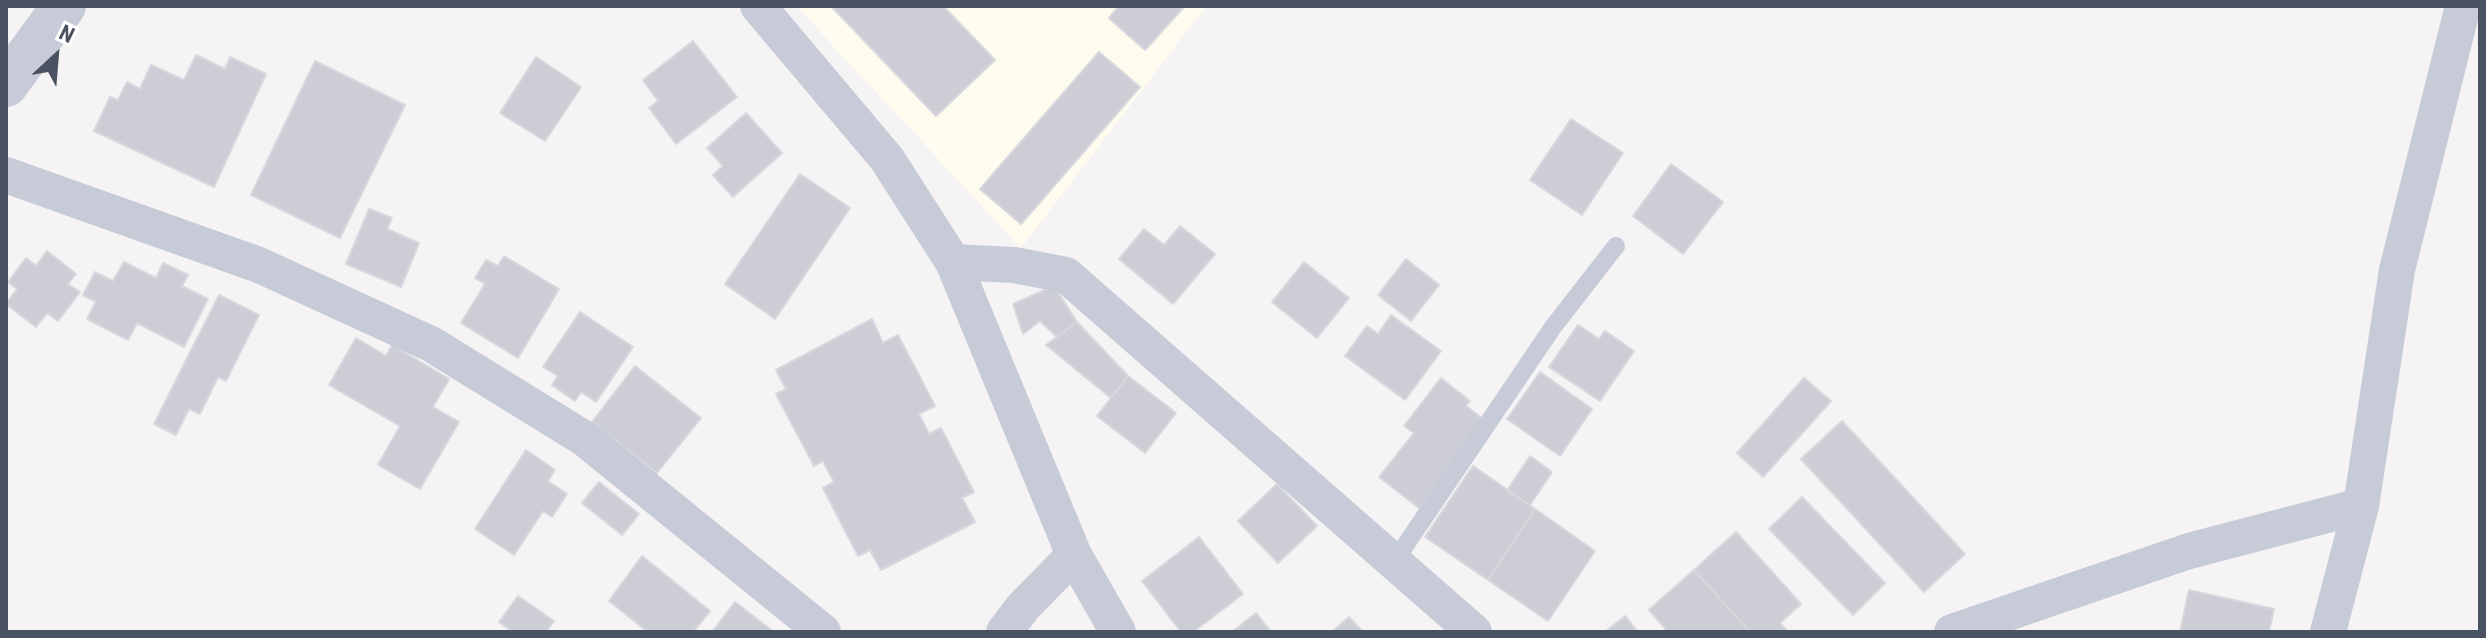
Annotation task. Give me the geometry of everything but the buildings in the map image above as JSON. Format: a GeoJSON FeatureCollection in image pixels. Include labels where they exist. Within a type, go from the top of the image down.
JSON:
{"type":"FeatureCollection","features":[{"type":"Feature","properties":{"kind":"street"},"geometry":{"type":"LineString","coordinates":[[6,85],[64,6]]}},
{"type":"Feature","properties":{"kind":"street"},"geometry":{"type":"LineString","coordinates":[[758,6],[887,159],[953,262],[1074,555],[1118,632]]}},
{"type":"Feature","properties":{"kind":"street"},"geometry":{"type":"LineString","coordinates":[[2328,632],[2361,506],[2397,270],[2463,6]]}},
{"type":"Feature","properties":{"kind":"street"},"geometry":{"type":"LineString","coordinates":[[6,175],[259,265],[431,344],[585,439],[823,632]]}},
{"type":"Feature","properties":{"kind":"street"},"geometry":{"type":"LineString","coordinates":[[953,262],[1014,265],[1066,275],[1474,632]]}},
{"type":"Feature","properties":{"kind":"street"},"geometry":{"type":"LineString","coordinates":[[1952,632],[2189,551],[2361,506]]}},
{"type":"Feature","properties":{"kind":"street"},"geometry":{"type":"LineString","coordinates":[[1004,632],[1023,607],[1074,555]]}},
{"type":"Feature","properties":{"kind":"lane"},"geometry":{"type":"LineString","coordinates":[[1394,562],[1553,327],[1616,246]]}},
{"type":"Feature","properties":{"kind":"shaded area"},"geometry":{"type":"Polygon","coordinates":[[[796,6],[1206,6],[1021,248],[796,6]]]}}]}
